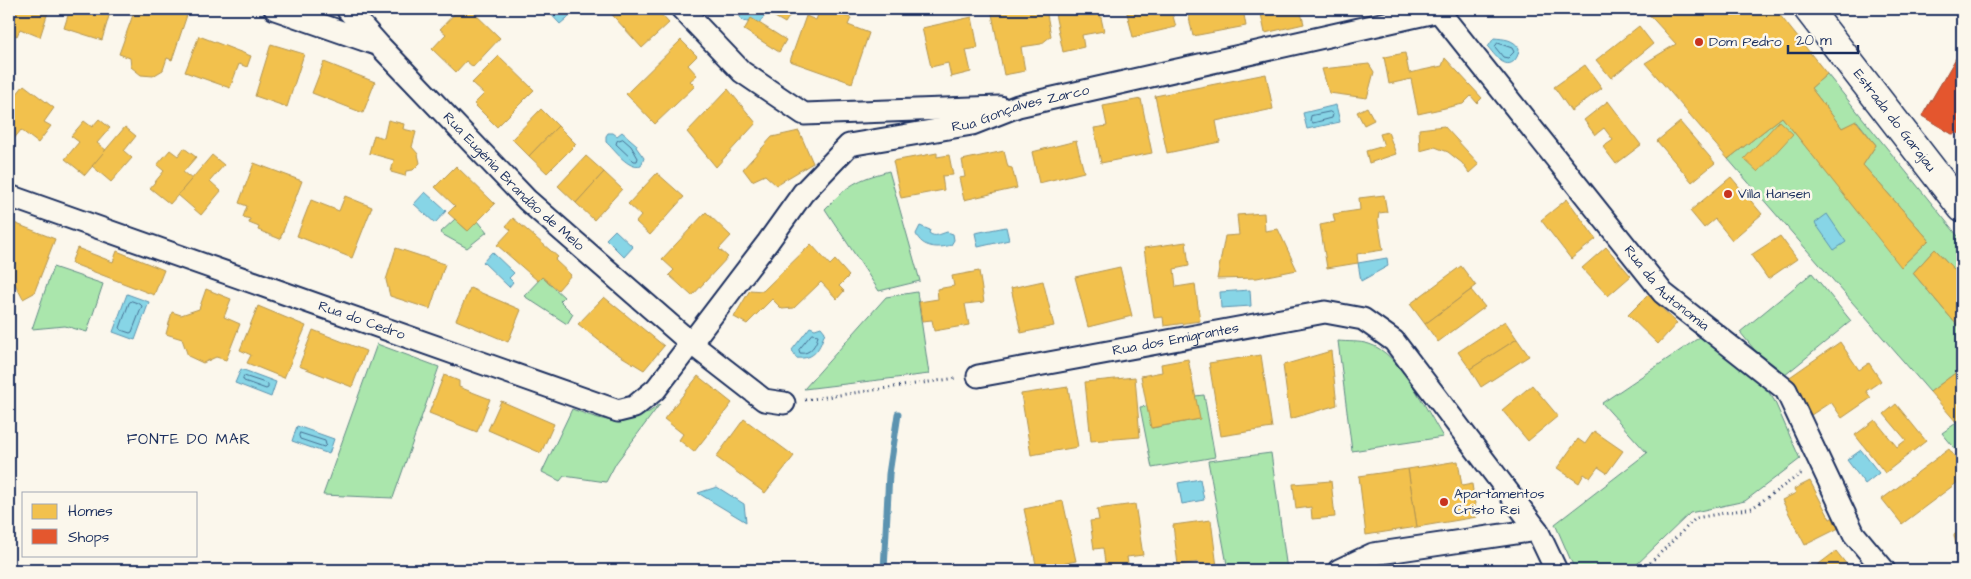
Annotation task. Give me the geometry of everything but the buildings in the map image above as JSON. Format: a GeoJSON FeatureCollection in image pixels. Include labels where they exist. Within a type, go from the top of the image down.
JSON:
{"type":"FeatureCollection","features":[{"type":"Feature","properties":{"kind":"street"},"geometry":{"type":"LineString","coordinates":[[275,9],[379,45]]}},
{"type":"Feature","properties":{"kind":"street","name":"Rua Eugénia Brandão de Melo"},"geometry":{"type":"LineString","coordinates":[[347,9],[527,200],[692,344]]}},
{"type":"Feature","properties":{"kind":"street"},"geometry":{"type":"LineString","coordinates":[[682,9],[742,72],[804,114],[1018,106]]}},
{"type":"Feature","properties":{"kind":"street","name":"Estrada do Garajau"},"geometry":{"type":"LineString","coordinates":[[1808,9],[1962,208]]}},
{"type":"Feature","properties":{"kind":"street","name":"Rua Gonçalves Zarco"},"geometry":{"type":"LineString","coordinates":[[692,344],[803,193],[849,145],[972,124],[1018,106],[1438,10]]}},
{"type":"Feature","properties":{"kind":"street","name":"Rua da Autonomia"},"geometry":{"type":"LineString","coordinates":[[1438,10],[1664,293],[1786,390],[1854,534],[1884,570]]}},
{"type":"Feature","properties":{"kind":"street","name":"Rua do Cedro"},"geometry":{"type":"LineString","coordinates":[[9,196],[618,411],[634,407],[656,389],[692,344]]}},
{"type":"Feature","properties":{"kind":"street","name":"Rua dos Emigrantes"},"geometry":{"type":"LineString","coordinates":[[978,376],[1325,312],[1363,319],[1394,341],[1537,530],[1556,570]]}},
{"type":"Feature","properties":{"kind":"street"},"geometry":{"type":"LineString","coordinates":[[692,344],[764,400],[784,403]]}},
{"type":"Feature","properties":{"kind":"street"},"geometry":{"type":"LineString","coordinates":[[1339,570],[1373,554],[1537,530]]}},
{"type":"Feature","properties":{"kind":"path"},"geometry":{"type":"LineString","coordinates":[[784,403],[978,376]]}},
{"type":"Feature","properties":{"kind":"path"},"geometry":{"type":"LineString","coordinates":[[1643,570],[1696,518],[1752,508],[1819,461]]}},
{"type":"Feature","properties":{"kind":"green space"},"geometry":{"type":"Polygon","coordinates":[[[1827,74],[1962,241],[1962,278],[1935,249],[1913,273],[1962,331],[1962,368],[1930,392],[1728,159],[1782,117],[1902,266],[1929,240],[1863,165],[1876,145],[1857,121],[1842,128],[1811,88],[1827,74]]]}},
{"type":"Feature","properties":{"kind":"green space"},"geometry":{"type":"Polygon","coordinates":[[[889,171],[920,281],[879,291],[825,209],[847,188],[868,177],[889,171]]]}},
{"type":"Feature","properties":{"kind":"green space"},"geometry":{"type":"Polygon","coordinates":[[[455,219],[468,231],[478,221],[487,232],[467,248],[440,233],[455,219]]]}},
{"type":"Feature","properties":{"kind":"green space"},"geometry":{"type":"Polygon","coordinates":[[[53,267],[103,284],[87,332],[65,326],[32,329],[53,267]]]}},
{"type":"Feature","properties":{"kind":"green space"},"geometry":{"type":"Polygon","coordinates":[[[1812,273],[1851,321],[1779,380],[1740,332],[1812,273]]]}},
{"type":"Feature","properties":{"kind":"green space"},"geometry":{"type":"Polygon","coordinates":[[[542,277],[564,297],[560,301],[573,314],[567,324],[524,296],[542,277]]]}},
{"type":"Feature","properties":{"kind":"green space"},"geometry":{"type":"Polygon","coordinates":[[[917,292],[929,374],[804,389],[886,297],[917,292]]]}},
{"type":"Feature","properties":{"kind":"green space"},"geometry":{"type":"Polygon","coordinates":[[[1700,337],[1763,384],[1774,400],[1800,459],[1745,501],[1690,513],[1631,570],[1575,570],[1555,524],[1647,453],[1602,403],[1700,337]]]}},
{"type":"Feature","properties":{"kind":"green space"},"geometry":{"type":"Polygon","coordinates":[[[1338,341],[1369,344],[1391,359],[1412,384],[1443,437],[1352,451],[1338,341]]]}},
{"type":"Feature","properties":{"kind":"green space"},"geometry":{"type":"Polygon","coordinates":[[[377,344],[439,367],[393,498],[323,495],[377,344]]]}},
{"type":"Feature","properties":{"kind":"green space"},"geometry":{"type":"Polygon","coordinates":[[[1204,395],[1215,457],[1152,468],[1140,407],[1147,406],[1152,428],[1199,419],[1195,396],[1204,395]]]}},
{"type":"Feature","properties":{"kind":"green space"},"geometry":{"type":"Polygon","coordinates":[[[660,404],[616,463],[606,482],[564,476],[560,481],[542,472],[572,409],[607,420],[618,421],[638,418],[660,404]]]}},
{"type":"Feature","properties":{"kind":"green space"},"geometry":{"type":"Polygon","coordinates":[[[1962,419],[1962,457],[1942,433],[1962,419]]]}},
{"type":"Feature","properties":{"kind":"green space"},"geometry":{"type":"Polygon","coordinates":[[[1271,453],[1287,570],[1228,570],[1208,461],[1271,453]]]}},
{"type":"Feature","properties":{"kind":"water"},"geometry":{"type":"Polygon","coordinates":[[[546,9],[569,9],[573,13],[560,24],[546,9]]]}},
{"type":"Feature","properties":{"kind":"water"},"geometry":{"type":"Polygon","coordinates":[[[738,9],[771,9],[757,25],[741,20],[738,9]]]}},
{"type":"Feature","properties":{"kind":"water"},"geometry":{"type":"Polygon","coordinates":[[[1494,38],[1508,40],[1517,45],[1519,51],[1515,60],[1507,64],[1497,57],[1488,47],[1494,38]]]}},
{"type":"Feature","properties":{"kind":"water"},"geometry":{"type":"Polygon","coordinates":[[[1336,105],[1340,122],[1307,129],[1303,113],[1336,105]]]}},
{"type":"Feature","properties":{"kind":"water"},"geometry":{"type":"Polygon","coordinates":[[[622,132],[637,145],[636,147],[644,158],[641,166],[631,165],[606,142],[608,133],[613,133],[617,136],[622,132]]]}},
{"type":"Feature","properties":{"kind":"water"},"geometry":{"type":"Polygon","coordinates":[[[425,192],[446,211],[435,223],[414,204],[425,192]]]}},
{"type":"Feature","properties":{"kind":"water"},"geometry":{"type":"Polygon","coordinates":[[[1827,214],[1846,242],[1834,250],[1815,223],[1827,214]]]}},
{"type":"Feature","properties":{"kind":"water"},"geometry":{"type":"Polygon","coordinates":[[[920,226],[930,230],[929,233],[933,235],[947,232],[953,234],[954,240],[951,245],[946,246],[926,245],[916,234],[920,226]]]}},
{"type":"Feature","properties":{"kind":"water"},"geometry":{"type":"Polygon","coordinates":[[[1006,227],[1009,240],[978,247],[975,233],[1006,227]]]}},
{"type":"Feature","properties":{"kind":"water"},"geometry":{"type":"Polygon","coordinates":[[[615,230],[633,247],[624,257],[606,239],[615,230]]]}},
{"type":"Feature","properties":{"kind":"water"},"geometry":{"type":"Polygon","coordinates":[[[492,252],[514,273],[509,278],[513,282],[509,287],[483,262],[492,252]]]}},
{"type":"Feature","properties":{"kind":"water"},"geometry":{"type":"Polygon","coordinates":[[[1387,258],[1388,266],[1361,281],[1358,263],[1387,258]]]}},
{"type":"Feature","properties":{"kind":"water"},"geometry":{"type":"Polygon","coordinates":[[[1250,290],[1251,306],[1221,308],[1220,292],[1250,290]]]}},
{"type":"Feature","properties":{"kind":"water"},"geometry":{"type":"Polygon","coordinates":[[[127,294],[149,302],[135,340],[113,332],[127,294]]]}},
{"type":"Feature","properties":{"kind":"water"},"geometry":{"type":"Polygon","coordinates":[[[810,327],[815,329],[821,327],[825,332],[819,348],[808,357],[796,358],[792,350],[810,327]]]}},
{"type":"Feature","properties":{"kind":"water"},"geometry":{"type":"Polygon","coordinates":[[[241,369],[276,382],[271,397],[235,383],[241,369]]]}},
{"type":"Feature","properties":{"kind":"water"},"geometry":{"type":"Polygon","coordinates":[[[297,426],[334,439],[329,454],[292,441],[297,426]]]}},
{"type":"Feature","properties":{"kind":"water"},"geometry":{"type":"Polygon","coordinates":[[[1861,450],[1879,473],[1865,484],[1847,460],[1861,450]]]}},
{"type":"Feature","properties":{"kind":"water"},"geometry":{"type":"Polygon","coordinates":[[[1200,479],[1204,500],[1182,504],[1178,483],[1200,479]]]}},
{"type":"Feature","properties":{"kind":"water"},"geometry":{"type":"Polygon","coordinates":[[[717,487],[744,504],[746,522],[698,493],[717,487]]]}},
{"type":"Feature","properties":{"kind":"waterway"},"geometry":{"type":"LineString","coordinates":[[884,570],[889,474],[898,414]]}},
{"type":"Feature","properties":{"kind":"place","name":"Dom Pedro"},"geometry":{"type":"Point","coordinates":[1699,42]}},
{"type":"Feature","properties":{"kind":"place","name":"Villa Hansen"},"geometry":{"type":"Point","coordinates":[1728,194]}},
{"type":"Feature","properties":{"kind":"place","name":"Apartamentos Cristo Rei"},"geometry":{"type":"Point","coordinates":[1444,502]}},
{"type":"Feature","properties":{"kind":"district","name":"FONTE DO MAR"},"geometry":{"type":"Point","coordinates":[189,439]}}]}
